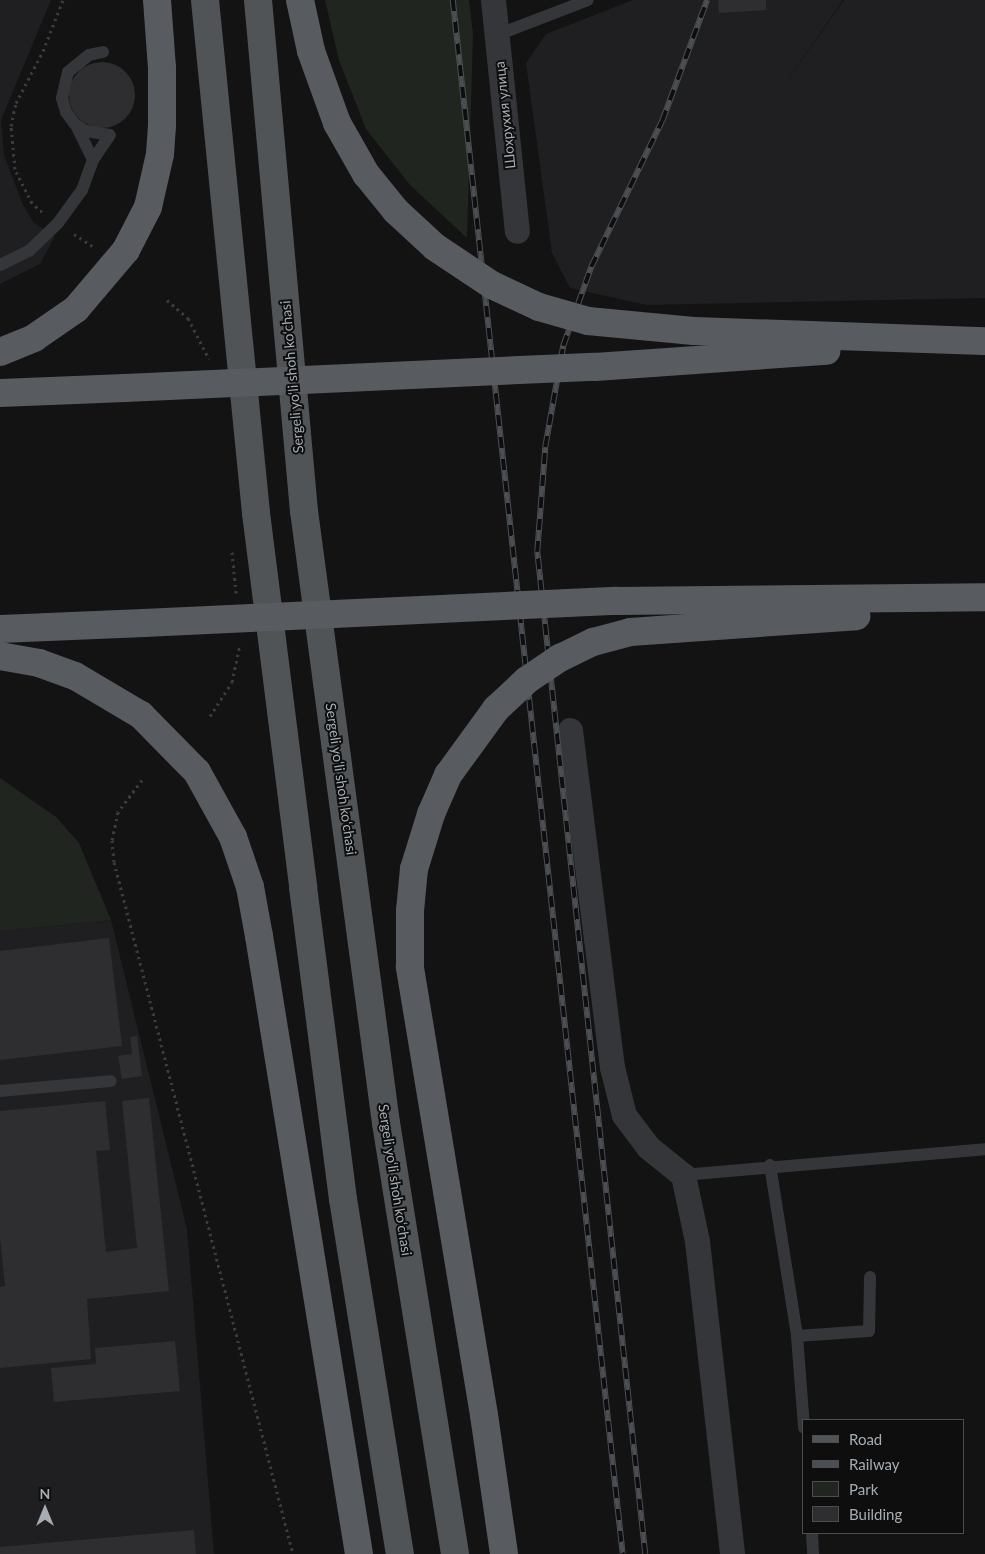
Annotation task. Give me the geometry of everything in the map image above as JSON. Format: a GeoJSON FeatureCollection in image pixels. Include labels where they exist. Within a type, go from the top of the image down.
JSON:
{"type":"FeatureCollection","features":[{"type":"Feature","properties":{"kind":"highway"},"geometry":{"type":"LineString","coordinates":[[0,352],[34,338],[76,309],[113,270],[145,214],[155,182],[162,126],[156,0]]}},
{"type":"Feature","properties":{"kind":"highway"},"geometry":{"type":"LineString","coordinates":[[300,0],[311,51],[337,123],[366,174],[396,211],[441,252],[492,285],[555,313],[588,321],[694,332],[984,341]]}},
{"type":"Feature","properties":{"kind":"highway"},"geometry":{"type":"LineString","coordinates":[[0,393],[595,367],[984,341]]}},
{"type":"Feature","properties":{"kind":"highway"},"geometry":{"type":"LineString","coordinates":[[0,629],[144,624],[616,601],[985,597]]}},
{"type":"Feature","properties":{"kind":"highway"},"geometry":{"type":"LineString","coordinates":[[504,1554],[484,1415],[410,966],[410,911],[414,869],[431,814],[448,775],[496,709],[527,680],[560,658],[593,642],[630,632],[985,607]]}},
{"type":"Feature","properties":{"kind":"highway"},"geometry":{"type":"LineString","coordinates":[[0,656],[39,663],[75,676],[141,715],[197,772],[233,836],[248,879],[259,936],[359,1554]]}},
{"type":"Feature","properties":{"kind":"main road"},"geometry":{"type":"LineString","coordinates":[[206,0],[256,513],[302,887],[343,1200],[400,1554]]}},
{"type":"Feature","properties":{"kind":"main road","name":"Sergeli yo‘li shoh ko‘chasi"},"geometry":{"type":"LineString","coordinates":[[258,0],[304,511],[386,1124],[455,1554]]}},
{"type":"Feature","properties":{"kind":"street","name":"Шохрухия улица"},"geometry":{"type":"LineString","coordinates":[[493,0],[517,231]]}},
{"type":"Feature","properties":{"kind":"street"},"geometry":{"type":"LineString","coordinates":[[570,730],[612,1067],[624,1114],[648,1147],[683,1175],[697,1242],[732,1554]]}},
{"type":"Feature","properties":{"kind":"lane"},"geometry":{"type":"LineString","coordinates":[[497,35],[588,0]]}},
{"type":"Feature","properties":{"kind":"lane"},"geometry":{"type":"LineString","coordinates":[[93,160],[74,123],[66,112],[62,98],[68,72],[89,55],[103,52]]}},
{"type":"Feature","properties":{"kind":"lane"},"geometry":{"type":"LineString","coordinates":[[0,265],[29,251],[58,223],[82,190],[93,160],[110,134],[85,131],[74,123]]}},
{"type":"Feature","properties":{"kind":"lane"},"geometry":{"type":"LineString","coordinates":[[0,1091],[111,1081]]}},
{"type":"Feature","properties":{"kind":"lane"},"geometry":{"type":"LineString","coordinates":[[683,1175],[770,1166],[985,1149]]}},
{"type":"Feature","properties":{"kind":"lane"},"geometry":{"type":"LineString","coordinates":[[770,1166],[797,1336],[803,1419]]}},
{"type":"Feature","properties":{"kind":"lane"},"geometry":{"type":"LineString","coordinates":[[797,1336],[869,1332],[870,1277]]}},
{"type":"Feature","properties":{"kind":"lane"},"geometry":{"type":"LineString","coordinates":[[812,1534],[813,1554]]}},
{"type":"Feature","properties":{"kind":"path"},"geometry":{"type":"LineString","coordinates":[[63,0],[43,51],[16,103],[11,132],[15,168],[32,203],[96,248]]}},
{"type":"Feature","properties":{"kind":"path"},"geometry":{"type":"LineString","coordinates":[[167,300],[188,318],[200,337],[209,362]]}},
{"type":"Feature","properties":{"kind":"path"},"geometry":{"type":"LineString","coordinates":[[231,545],[237,603]]}},
{"type":"Feature","properties":{"kind":"path"},"geometry":{"type":"LineString","coordinates":[[210,716],[232,682],[240,642]]}},
{"type":"Feature","properties":{"kind":"path"},"geometry":{"type":"LineString","coordinates":[[142,780],[118,812],[112,840],[114,862],[293,1554]]}},
{"type":"Feature","properties":{"kind":"shaded area"},"geometry":{"type":"Polygon","coordinates":[[[0,0],[51,0],[1,120],[4,155],[23,205],[34,223],[55,236],[40,264],[0,284],[0,0]]]}},
{"type":"Feature","properties":{"kind":"shaded area"},"geometry":{"type":"Polygon","coordinates":[[[633,0],[843,0],[774,99],[844,0],[985,0],[985,298],[647,305],[570,288],[552,253],[526,63],[546,34],[633,0]]]}},
{"type":"Feature","properties":{"kind":"shaded area"},"geometry":{"type":"Polygon","coordinates":[[[111,920],[187,1229],[214,1554],[0,1554],[0,931],[111,920]]]}},
{"type":"Feature","properties":{"kind":"green space"},"geometry":{"type":"Polygon","coordinates":[[[325,0],[469,0],[473,34],[467,238],[410,185],[366,129],[339,60],[325,0]]]}},
{"type":"Feature","properties":{"kind":"green space"},"geometry":{"type":"Polygon","coordinates":[[[0,778],[56,817],[79,843],[111,920],[0,931],[0,778]]]}},
{"type":"Feature","properties":{"kind":"building"},"geometry":{"type":"Polygon","coordinates":[[[718,0],[766,0],[766,10],[719,13],[718,0]]]}},
{"type":"Feature","properties":{"kind":"building"},"geometry":{"type":"Polygon","coordinates":[[[102,62],[115,64],[130,77],[133,82],[135,95],[133,108],[120,123],[115,126],[102,128],[89,126],[74,113],[71,108],[69,95],[71,82],[84,67],[89,64],[102,62]]]}},
{"type":"Feature","properties":{"kind":"building"},"geometry":{"type":"Polygon","coordinates":[[[109,938],[122,1046],[0,1060],[0,951],[109,938]]]}},
{"type":"Feature","properties":{"kind":"building"},"geometry":{"type":"Polygon","coordinates":[[[137,1036],[142,1076],[122,1079],[118,1056],[132,1054],[130,1037],[137,1036]]]}},
{"type":"Feature","properties":{"kind":"building"},"geometry":{"type":"Polygon","coordinates":[[[149,1098],[169,1291],[87,1299],[91,1359],[0,1368],[0,1287],[5,1286],[0,1237],[0,1111],[105,1101],[110,1150],[96,1151],[106,1252],[137,1248],[122,1101],[149,1098]]]}},
{"type":"Feature","properties":{"kind":"building"},"geometry":{"type":"Polygon","coordinates":[[[175,1341],[180,1391],[54,1402],[51,1368],[96,1364],[95,1348],[175,1341]]]}},
{"type":"Feature","properties":{"kind":"building"},"geometry":{"type":"Polygon","coordinates":[[[194,1530],[196,1554],[0,1554],[0,1547],[194,1530]]]}},
{"type":"Feature","properties":{"kind":"railway"},"geometry":{"type":"LineString","coordinates":[[453,0],[623,1554]]}},
{"type":"Feature","properties":{"kind":"railway"},"geometry":{"type":"LineString","coordinates":[[645,1554],[537,552],[545,447],[563,346],[591,267],[662,121],[707,0]]}}]}
